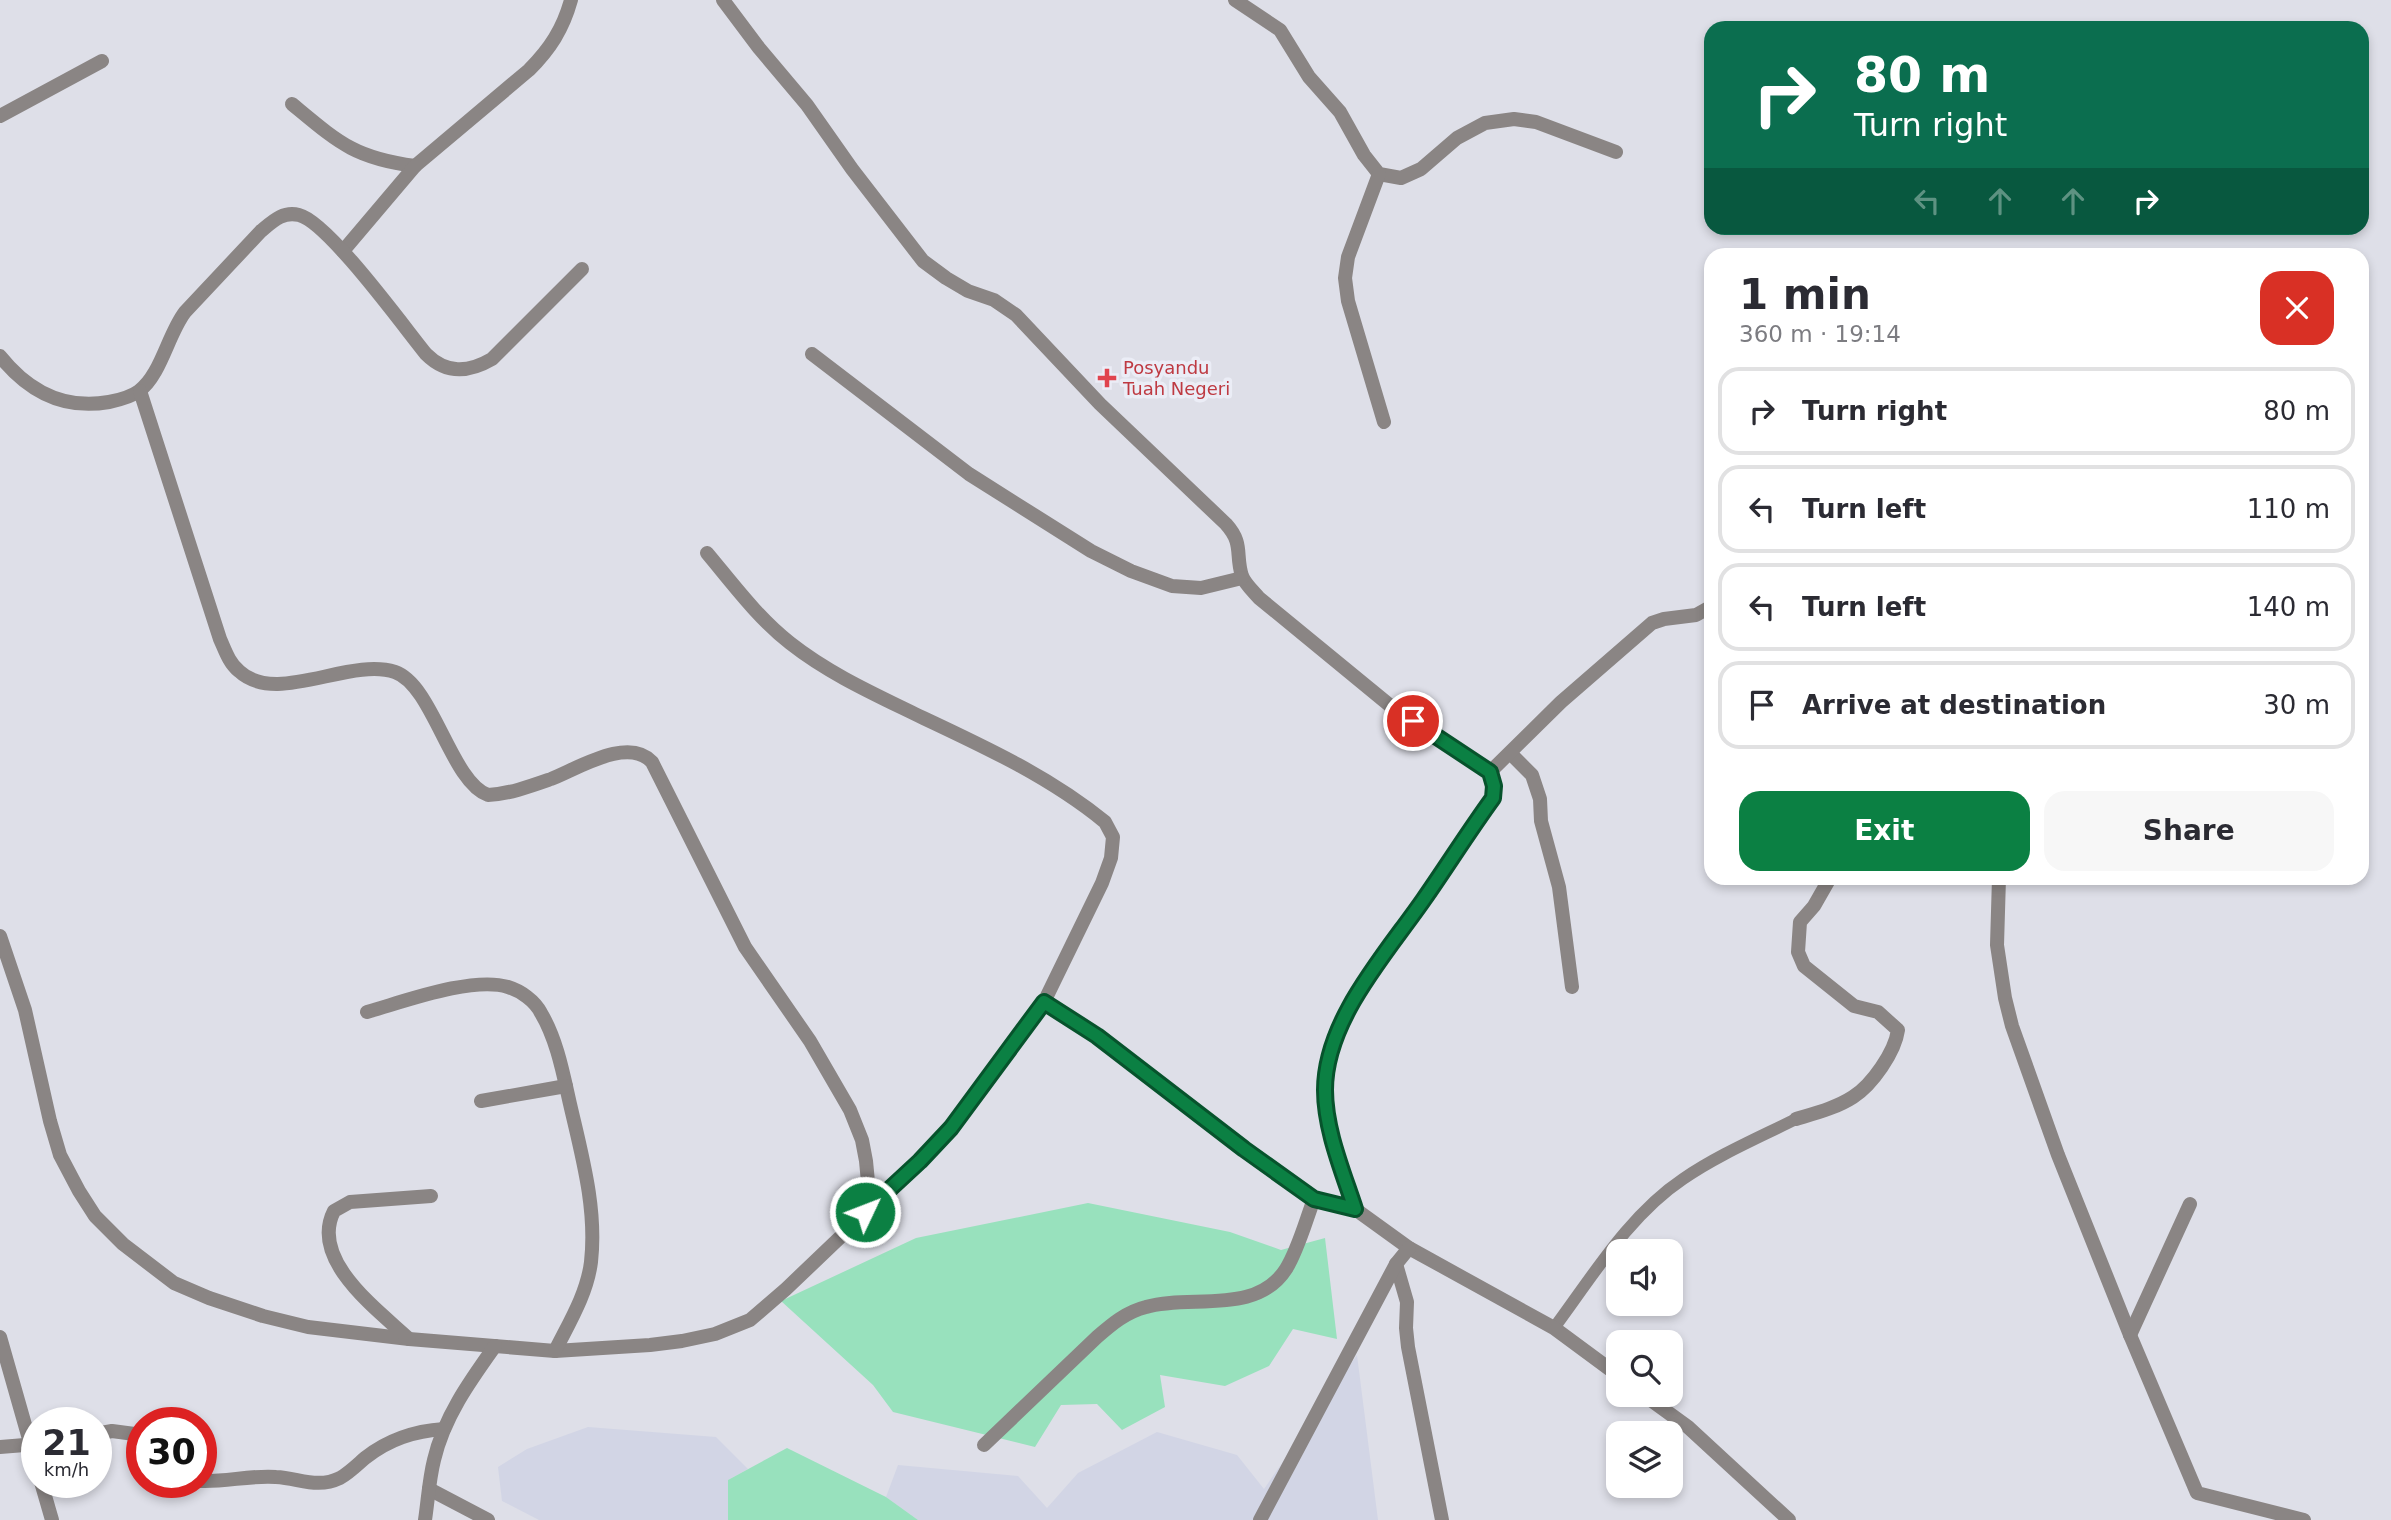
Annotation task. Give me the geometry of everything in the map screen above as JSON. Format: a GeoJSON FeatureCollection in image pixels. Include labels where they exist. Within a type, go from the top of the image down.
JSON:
{"type":"FeatureCollection","features":[{"type":"Feature","properties":{"kind":"street"},"geometry":{"type":"LineString","coordinates":[[343,251],[415,166],[529,70],[546,52],[558,35],[571,0]]}},
{"type":"Feature","properties":{"kind":"street"},"geometry":{"type":"LineString","coordinates":[[723,0],[807,105],[923,261],[946,278],[994,300],[1016,315],[1100,404],[1234,534],[1238,543],[1242,578],[1259,598],[1393,708],[1490,772],[1494,786],[1493,798],[1386,951],[1353,1002],[1335,1037],[1325,1091],[1332,1140],[1355,1209]]}},
{"type":"Feature","properties":{"kind":"street"},"geometry":{"type":"LineString","coordinates":[[1234,0],[1280,30],[1309,78],[1340,112],[1364,155],[1380,174],[1401,178],[1421,169],[1457,138],[1485,123],[1514,119],[1536,122],[1616,152]]}},
{"type":"Feature","properties":{"kind":"street"},"geometry":{"type":"LineString","coordinates":[[0,116],[102,61]]}},
{"type":"Feature","properties":{"kind":"street"},"geometry":{"type":"LineString","coordinates":[[292,104],[326,133],[354,151],[387,162],[415,166]]}},
{"type":"Feature","properties":{"kind":"street"},"geometry":{"type":"LineString","coordinates":[[1380,174],[1348,257],[1345,278],[1348,301],[1384,422]]}},
{"type":"Feature","properties":{"kind":"street"},"geometry":{"type":"LineString","coordinates":[[0,356],[43,393],[72,404],[98,404],[122,399],[140,391],[158,366],[177,322],[185,312],[272,222],[287,215],[304,217],[314,223],[343,251],[426,354],[434,362],[450,370],[474,368],[492,359],[582,269]]}},
{"type":"Feature","properties":{"kind":"street"},"geometry":{"type":"LineString","coordinates":[[812,354],[969,474],[1091,551],[1131,571],[1172,586],[1201,588],[1242,578]]}},
{"type":"Feature","properties":{"kind":"street"},"geometry":{"type":"LineString","coordinates":[[140,391],[220,639],[229,659],[247,678],[266,684],[382,668],[400,674],[419,695],[467,778],[481,793],[488,795],[532,785],[612,754],[634,752],[643,754],[652,762],[745,947],[810,1041],[850,1110],[862,1140],[866,1161],[868,1182],[865,1212]]}},
{"type":"Feature","properties":{"kind":"street"},"geometry":{"type":"LineString","coordinates":[[0,936],[25,1010],[60,1155],[95,1216],[123,1244],[174,1283],[263,1317],[308,1327],[409,1339],[555,1351],[682,1341],[737,1326],[769,1306],[951,1128],[1044,1002],[1102,883],[1113,843],[1109,827],[1094,813],[1003,757],[866,691],[789,643],[755,611],[707,553]]}},
{"type":"Feature","properties":{"kind":"street"},"geometry":{"type":"LineString","coordinates":[[1490,772],[1561,702],[1652,623],[1696,615],[1704,610]]}},
{"type":"Feature","properties":{"kind":"street"},"geometry":{"type":"LineString","coordinates":[[1511,754],[1532,775],[1540,799],[1541,821],[1559,887],[1572,987]]}},
{"type":"Feature","properties":{"kind":"street"},"geometry":{"type":"LineString","coordinates":[[1796,1119],[1831,1109],[1855,1096],[1885,1062],[1896,1044],[1898,1030],[1878,1012],[1854,1006],[1804,966],[1798,951],[1800,922],[1825,885]]}},
{"type":"Feature","properties":{"kind":"street"},"geometry":{"type":"LineString","coordinates":[[1999,885],[1997,945],[2012,1026],[2058,1155],[2197,1493],[2304,1520]]}},
{"type":"Feature","properties":{"kind":"street"},"geometry":{"type":"LineString","coordinates":[[368,1012],[438,992],[465,987],[507,986],[526,996],[540,1011],[560,1060],[585,1168],[592,1214],[590,1265],[582,1294],[555,1351]]}},
{"type":"Feature","properties":{"kind":"street"},"geometry":{"type":"LineString","coordinates":[[1044,1002],[1097,1036],[1314,1199],[1355,1209],[1409,1248],[1554,1328],[1606,1366]]}},
{"type":"Feature","properties":{"kind":"street"},"geometry":{"type":"LineString","coordinates":[[481,1101],[566,1086]]}},
{"type":"Feature","properties":{"kind":"street"},"geometry":{"type":"LineString","coordinates":[[409,1339],[359,1293],[346,1276],[331,1248],[328,1228],[334,1211],[349,1202],[431,1196]]}},
{"type":"Feature","properties":{"kind":"street"},"geometry":{"type":"LineString","coordinates":[[984,1445],[1097,1337],[1130,1312],[1148,1306],[1244,1297],[1265,1289],[1286,1268],[1314,1199]]}},
{"type":"Feature","properties":{"kind":"street"},"geometry":{"type":"LineString","coordinates":[[2130,1335],[2190,1204]]}},
{"type":"Feature","properties":{"kind":"street"},"geometry":{"type":"LineString","coordinates":[[1260,1520],[1396,1264],[1409,1248]]}},
{"type":"Feature","properties":{"kind":"street"},"geometry":{"type":"LineString","coordinates":[[1396,1264],[1407,1302],[1408,1348],[1442,1520]]}},
{"type":"Feature","properties":{"kind":"street"},"geometry":{"type":"LineString","coordinates":[[0,1337],[22,1407]]}},
{"type":"Feature","properties":{"kind":"street"},"geometry":{"type":"LineString","coordinates":[[425,1520],[434,1459],[444,1429],[461,1395],[495,1346]]}},
{"type":"Feature","properties":{"kind":"street"},"geometry":{"type":"LineString","coordinates":[[1660,1407],[1688,1427],[1789,1520]]}},
{"type":"Feature","properties":{"kind":"street"},"geometry":{"type":"LineString","coordinates":[[217,1480],[278,1477],[305,1483],[329,1482],[340,1478],[380,1447],[395,1439],[421,1430],[444,1429]]}},
{"type":"Feature","properties":{"kind":"street"},"geometry":{"type":"LineString","coordinates":[[0,1447],[21,1445]]}},
{"type":"Feature","properties":{"kind":"street"},"geometry":{"type":"LineString","coordinates":[[429,1489],[488,1520]]}},
{"type":"Feature","properties":{"kind":"street"},"geometry":{"type":"LineString","coordinates":[[46,1498],[52,1520]]}},
{"type":"Feature","properties":{"kind":"lane"},"geometry":{"type":"LineString","coordinates":[[1554,1328],[1629,1230],[1656,1200],[1682,1179],[1796,1119]]}},
{"type":"Feature","properties":{"kind":"shaded area"},"geometry":{"type":"Polygon","coordinates":[[[1357,1355],[1378,1520],[918,1520],[886,1497],[898,1465],[1018,1476],[1047,1508],[1078,1473],[1157,1432],[1237,1455],[1264,1489],[1357,1355]]]}},
{"type":"Feature","properties":{"kind":"shaded area"},"geometry":{"type":"Polygon","coordinates":[[[588,1427],[716,1437],[748,1469],[728,1480],[728,1520],[539,1520],[502,1501],[498,1467],[527,1449],[588,1427]]]}},
{"type":"Feature","properties":{"kind":"green space"},"geometry":{"type":"Polygon","coordinates":[[[1088,1203],[1230,1232],[1281,1250],[1325,1238],[1337,1339],[1293,1329],[1269,1366],[1225,1386],[1160,1375],[1165,1407],[1122,1430],[1097,1404],[1061,1405],[1035,1447],[893,1412],[873,1385],[781,1301],[916,1238],[1088,1203]]]}},
{"type":"Feature","properties":{"kind":"green space"},"geometry":{"type":"Polygon","coordinates":[[[787,1448],[886,1497],[918,1520],[728,1520],[728,1480],[787,1448]]]}},
{"type":"Feature","properties":{"kind":"place","name":"Posyandu Tuah Negeri"},"geometry":{"type":"Point","coordinates":[1107,378]}},
{"type":"Feature","properties":{"kind":"route"},"geometry":{"type":"LineString","coordinates":[[865,1212],[951,1128],[1044,1002],[1097,1036],[1314,1199],[1355,1209],[1332,1140],[1325,1091],[1335,1037],[1353,1002],[1386,951],[1493,798],[1494,786],[1490,772],[1413,721]]}}]}
